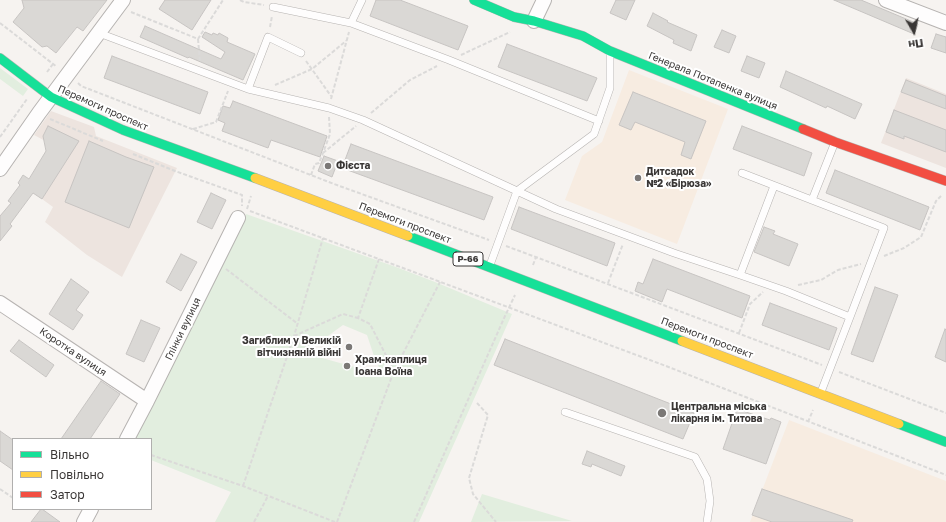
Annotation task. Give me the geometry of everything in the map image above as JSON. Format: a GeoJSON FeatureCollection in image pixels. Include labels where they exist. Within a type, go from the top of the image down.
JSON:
{"type":"FeatureCollection","features":[{"type":"Feature","properties":{"kind":"main road","name":"Генерала Потапенка вулиця"},"geometry":{"type":"LineString","coordinates":[[474,0],[514,17],[534,21],[583,36],[610,51],[835,142],[946,181]]}},
{"type":"Feature","properties":{"kind":"main road","name":"Перемоги проспект"},"geometry":{"type":"LineString","coordinates":[[0,58],[51,97],[123,130],[295,193],[946,442]]}},
{"type":"Feature","properties":{"kind":"street"},"geometry":{"type":"LineString","coordinates":[[534,21],[544,0]]}},
{"type":"Feature","properties":{"kind":"street"},"geometry":{"type":"LineString","coordinates":[[886,0],[946,23]]}},
{"type":"Feature","properties":{"kind":"street"},"geometry":{"type":"LineString","coordinates":[[0,169],[121,3]]}},
{"type":"Feature","properties":{"kind":"street","name":"Глінки вулиця"},"geometry":{"type":"LineString","coordinates":[[128,438],[238,218]]}},
{"type":"Feature","properties":{"kind":"street","name":"Коротка вулиця"},"geometry":{"type":"LineString","coordinates":[[0,303],[147,401]]}},
{"type":"Feature","properties":{"kind":"street"},"geometry":{"type":"LineString","coordinates":[[84,522],[90,510]]}},
{"type":"Feature","properties":{"kind":"lane"},"geometry":{"type":"LineString","coordinates":[[351,23],[362,0]]}},
{"type":"Feature","properties":{"kind":"lane"},"geometry":{"type":"LineString","coordinates":[[273,7],[351,23],[449,60],[599,121]]}},
{"type":"Feature","properties":{"kind":"lane"},"geometry":{"type":"LineString","coordinates":[[99,33],[248,89],[329,108],[363,120],[556,209],[626,236],[769,285],[850,317]]}},
{"type":"Feature","properties":{"kind":"lane"},"geometry":{"type":"LineString","coordinates":[[248,89],[268,37],[300,53]]}},
{"type":"Feature","properties":{"kind":"lane"},"geometry":{"type":"LineString","coordinates":[[489,267],[517,191],[594,134],[610,88],[610,51]]}},
{"type":"Feature","properties":{"kind":"lane"},"geometry":{"type":"LineString","coordinates":[[812,200],[835,142]]}},
{"type":"Feature","properties":{"kind":"lane"},"geometry":{"type":"LineString","coordinates":[[742,173],[884,228],[821,393]]}},
{"type":"Feature","properties":{"kind":"lane"},"geometry":{"type":"LineString","coordinates":[[740,275],[774,186]]}},
{"type":"Feature","properties":{"kind":"lane"},"geometry":{"type":"LineString","coordinates":[[565,412],[695,457],[707,479],[710,501],[707,522]]}},
{"type":"Feature","properties":{"kind":"path"},"geometry":{"type":"LineString","coordinates":[[201,72],[198,39],[223,0]]}},
{"type":"Feature","properties":{"kind":"path"},"geometry":{"type":"LineString","coordinates":[[240,0],[273,7],[268,37]]}},
{"type":"Feature","properties":{"kind":"path"},"geometry":{"type":"LineString","coordinates":[[121,3],[198,39]]}},
{"type":"Feature","properties":{"kind":"path"},"geometry":{"type":"LineString","coordinates":[[0,23],[81,86],[334,184],[498,243],[739,333],[946,413]]}},
{"type":"Feature","properties":{"kind":"path"},"geometry":{"type":"LineString","coordinates":[[323,153],[410,80],[449,60],[513,31]]}},
{"type":"Feature","properties":{"kind":"path"},"geometry":{"type":"LineString","coordinates":[[259,92],[312,69],[346,40]]}},
{"type":"Feature","properties":{"kind":"path"},"geometry":{"type":"LineString","coordinates":[[300,53],[331,97]]}},
{"type":"Feature","properties":{"kind":"path"},"geometry":{"type":"LineString","coordinates":[[45,74],[53,64]]}},
{"type":"Feature","properties":{"kind":"path"},"geometry":{"type":"LineString","coordinates":[[193,129],[216,122],[232,83]]}},
{"type":"Feature","properties":{"kind":"path"},"geometry":{"type":"LineString","coordinates":[[0,137],[28,98]]}},
{"type":"Feature","properties":{"kind":"path"},"geometry":{"type":"LineString","coordinates":[[47,118],[106,142]]}},
{"type":"Feature","properties":{"kind":"path"},"geometry":{"type":"LineString","coordinates":[[133,154],[175,171],[242,194],[242,208],[673,369],[946,475]]}},
{"type":"Feature","properties":{"kind":"path"},"geometry":{"type":"LineString","coordinates":[[608,284],[626,236]]}},
{"type":"Feature","properties":{"kind":"path"},"geometry":{"type":"LineString","coordinates":[[244,486],[298,324],[322,238]]}},
{"type":"Feature","properties":{"kind":"path"},"geometry":{"type":"LineString","coordinates":[[358,318],[379,259]]}},
{"type":"Feature","properties":{"kind":"path"},"geometry":{"type":"LineString","coordinates":[[216,261],[298,324]]}},
{"type":"Feature","properties":{"kind":"path"},"geometry":{"type":"LineString","coordinates":[[152,455],[244,486],[336,522],[394,371],[440,282]]}},
{"type":"Feature","properties":{"kind":"path"},"geometry":{"type":"LineString","coordinates":[[739,333],[750,304],[769,285]]}},
{"type":"Feature","properties":{"kind":"path"},"geometry":{"type":"LineString","coordinates":[[414,522],[509,308]]}},
{"type":"Feature","properties":{"kind":"path"},"geometry":{"type":"LineString","coordinates":[[294,336],[343,314],[358,318],[370,324],[394,371]]}},
{"type":"Feature","properties":{"kind":"path"},"geometry":{"type":"LineString","coordinates":[[477,403],[488,415],[469,478],[473,494],[492,517],[494,522]]}},
{"type":"Feature","properties":{"kind":"path"},"geometry":{"type":"LineString","coordinates":[[0,489],[12,497]]}},
{"type":"Feature","properties":{"kind":"path"},"geometry":{"type":"LineString","coordinates":[[254,522],[268,496]]}},
{"type":"Feature","properties":{"kind":"shaded area","name":"Дитсадок №2 «Бірюза»"},"geometry":{"type":"Polygon","coordinates":[[[629,70],[728,109],[677,244],[565,200],[582,156],[602,142],[629,70]]]}},
{"type":"Feature","properties":{"kind":"shaded area"},"geometry":{"type":"Polygon","coordinates":[[[906,78],[946,94],[946,168],[881,143],[906,78]]]}},
{"type":"Feature","properties":{"kind":"shaded area"},"geometry":{"type":"Polygon","coordinates":[[[51,111],[94,127],[96,136],[177,168],[122,277],[87,255],[45,222],[53,207],[42,199],[70,154],[34,135],[51,111]]]}},
{"type":"Feature","properties":{"kind":"shaded area"},"geometry":{"type":"Polygon","coordinates":[[[789,420],[946,481],[946,522],[750,522],[789,420]]]}},
{"type":"Feature","properties":{"kind":"green space"},"geometry":{"type":"Polygon","coordinates":[[[0,68],[28,89],[23,96],[0,79],[0,68]]]}},
{"type":"Feature","properties":{"kind":"green space"},"geometry":{"type":"Polygon","coordinates":[[[246,214],[396,267],[512,314],[419,522],[215,522],[231,492],[152,460],[152,438],[134,438],[246,214]],[[343,325],[321,341],[297,351],[383,375],[375,359],[367,335],[343,325]]]}},
{"type":"Feature","properties":{"kind":"green space"},"geometry":{"type":"Polygon","coordinates":[[[482,494],[572,521],[471,522],[482,494]]]}},
{"type":"Feature","properties":{"kind":"building"},"geometry":{"type":"Polygon","coordinates":[[[22,0],[107,0],[83,31],[77,27],[56,53],[47,46],[42,47],[13,22],[24,8],[22,0]]]}},
{"type":"Feature","properties":{"kind":"building"},"geometry":{"type":"Polygon","coordinates":[[[165,0],[211,0],[192,30],[159,9],[165,0]]]}},
{"type":"Feature","properties":{"kind":"building"},"geometry":{"type":"Polygon","coordinates":[[[376,0],[400,0],[468,26],[458,50],[370,16],[376,0]]]}},
{"type":"Feature","properties":{"kind":"building"},"geometry":{"type":"Polygon","coordinates":[[[616,0],[635,0],[626,20],[610,13],[616,0]]]}},
{"type":"Feature","properties":{"kind":"building"},"geometry":{"type":"Polygon","coordinates":[[[834,0],[861,0],[918,24],[914,34],[834,0]]]}},
{"type":"Feature","properties":{"kind":"building"},"geometry":{"type":"Polygon","coordinates":[[[653,13],[668,21],[667,22],[697,35],[691,51],[673,43],[674,40],[647,26],[653,13]]]}},
{"type":"Feature","properties":{"kind":"building"},"geometry":{"type":"Polygon","coordinates":[[[145,26],[221,59],[225,52],[202,37],[205,32],[212,35],[213,33],[218,35],[219,33],[228,38],[227,42],[255,54],[243,80],[140,37],[145,26]]]}},
{"type":"Feature","properties":{"kind":"building"},"geometry":{"type":"Polygon","coordinates":[[[722,30],[736,36],[729,53],[714,47],[722,30]]]}},
{"type":"Feature","properties":{"kind":"building"},"geometry":{"type":"Polygon","coordinates":[[[936,34],[946,37],[946,53],[931,48],[936,34]]]}},
{"type":"Feature","properties":{"kind":"building"},"geometry":{"type":"Polygon","coordinates":[[[507,44],[597,78],[587,101],[498,67],[507,44]]]}},
{"type":"Feature","properties":{"kind":"building"},"geometry":{"type":"Polygon","coordinates":[[[112,56],[208,92],[200,114],[104,78],[112,56]]]}},
{"type":"Feature","properties":{"kind":"building"},"geometry":{"type":"Polygon","coordinates":[[[747,56],[765,63],[759,78],[741,71],[747,56]]]}},
{"type":"Feature","properties":{"kind":"building"},"geometry":{"type":"Polygon","coordinates":[[[786,71],[862,104],[855,119],[827,106],[826,108],[780,87],[786,71]]]}},
{"type":"Feature","properties":{"kind":"building"},"geometry":{"type":"Polygon","coordinates":[[[906,80],[946,96],[946,109],[901,92],[906,80]]]}},
{"type":"Feature","properties":{"kind":"building"},"geometry":{"type":"Polygon","coordinates":[[[633,92],[706,121],[691,159],[681,155],[685,142],[635,122],[631,130],[619,125],[633,92]]]}},
{"type":"Feature","properties":{"kind":"building"},"geometry":{"type":"Polygon","coordinates":[[[233,101],[327,136],[320,157],[271,140],[268,148],[222,131],[225,123],[218,120],[223,106],[230,108],[233,101]]]}},
{"type":"Feature","properties":{"kind":"building"},"geometry":{"type":"Polygon","coordinates":[[[894,110],[946,130],[946,152],[904,136],[904,139],[886,132],[894,110]]]}},
{"type":"Feature","properties":{"kind":"building"},"geometry":{"type":"Polygon","coordinates":[[[48,126],[79,141],[42,199],[33,193],[10,224],[12,226],[0,241],[0,216],[11,203],[8,201],[20,185],[18,183],[23,175],[29,179],[46,151],[43,136],[48,126]]]}},
{"type":"Feature","properties":{"kind":"building"},"geometry":{"type":"Polygon","coordinates":[[[742,126],[812,153],[804,176],[733,149],[742,126]]]}},
{"type":"Feature","properties":{"kind":"building"},"geometry":{"type":"Polygon","coordinates":[[[89,141],[154,167],[129,228],[65,202],[89,141]]]}},
{"type":"Feature","properties":{"kind":"building"},"geometry":{"type":"Polygon","coordinates":[[[351,144],[493,197],[484,220],[342,168],[351,144]]]}},
{"type":"Feature","properties":{"kind":"building","name":"Фієста"},"geometry":{"type":"Polygon","coordinates":[[[324,156],[338,161],[332,177],[318,171],[324,156]]]}},
{"type":"Feature","properties":{"kind":"building"},"geometry":{"type":"Polygon","coordinates":[[[835,170],[929,207],[920,230],[826,193],[835,170]]]}},
{"type":"Feature","properties":{"kind":"building"},"geometry":{"type":"Polygon","coordinates":[[[211,193],[226,200],[212,229],[197,222],[211,193]]]}},
{"type":"Feature","properties":{"kind":"building"},"geometry":{"type":"Polygon","coordinates":[[[519,207],[615,243],[607,266],[511,229],[519,207]]]}},
{"type":"Feature","properties":{"kind":"building"},"geometry":{"type":"Polygon","coordinates":[[[764,227],[775,231],[773,234],[798,244],[789,266],[754,252],[764,227]]]}},
{"type":"Feature","properties":{"kind":"building"},"geometry":{"type":"Polygon","coordinates":[[[181,254],[197,262],[181,291],[166,282],[181,254]]]}},
{"type":"Feature","properties":{"kind":"building"},"geometry":{"type":"Polygon","coordinates":[[[653,259],[750,296],[742,318],[667,289],[662,302],[635,291],[638,282],[643,284],[653,259]]]}},
{"type":"Feature","properties":{"kind":"building"},"geometry":{"type":"Polygon","coordinates":[[[71,279],[89,292],[76,310],[83,315],[73,330],[49,314],[71,279]]]}},
{"type":"Feature","properties":{"kind":"building"},"geometry":{"type":"Polygon","coordinates":[[[875,287],[898,295],[873,362],[851,354],[875,287]]]}},
{"type":"Feature","properties":{"kind":"building"},"geometry":{"type":"Polygon","coordinates":[[[770,303],[837,328],[829,350],[762,325],[770,303]]]}},
{"type":"Feature","properties":{"kind":"building"},"geometry":{"type":"Polygon","coordinates":[[[141,320],[160,328],[144,362],[126,354],[141,320]]]}},
{"type":"Feature","properties":{"kind":"building"},"geometry":{"type":"Polygon","coordinates":[[[945,329],[946,330],[946,362],[935,357],[945,329]]]}},
{"type":"Feature","properties":{"kind":"building"},"geometry":{"type":"Polygon","coordinates":[[[505,339],[694,413],[683,439],[494,365],[505,339]]]}},
{"type":"Feature","properties":{"kind":"building"},"geometry":{"type":"Polygon","coordinates":[[[19,340],[54,365],[46,377],[10,351],[19,340]]]}},
{"type":"Feature","properties":{"kind":"building"},"geometry":{"type":"Polygon","coordinates":[[[101,381],[120,394],[91,438],[62,438],[101,381]]]}},
{"type":"Feature","properties":{"kind":"building"},"geometry":{"type":"Polygon","coordinates":[[[737,409],[781,422],[766,464],[723,449],[737,409]]]}},
{"type":"Feature","properties":{"kind":"building"},"geometry":{"type":"Polygon","coordinates":[[[0,431],[12,439],[12,469],[0,461],[0,431]]]}},
{"type":"Feature","properties":{"kind":"building"},"geometry":{"type":"Polygon","coordinates":[[[587,451],[625,466],[621,476],[592,464],[591,467],[582,464],[587,451]]]}},
{"type":"Feature","properties":{"kind":"building"},"geometry":{"type":"Polygon","coordinates":[[[762,489],[853,520],[852,522],[772,522],[752,515],[762,489]]]}},
{"type":"Feature","properties":{"kind":"building"},"geometry":{"type":"Polygon","coordinates":[[[40,510],[43,510],[60,522],[31,522],[40,510]]]}},
{"type":"Feature","properties":{"kind":"traffic: fast"},"geometry":{"type":"LineString","coordinates":[[474,0],[514,17],[534,21],[583,36],[610,51],[803,129]]}},
{"type":"Feature","properties":{"kind":"traffic: fast"},"geometry":{"type":"LineString","coordinates":[[0,58],[51,97],[123,130],[255,178]]}},
{"type":"Feature","properties":{"kind":"traffic: fast"},"geometry":{"type":"LineString","coordinates":[[408,236],[682,341]]}},
{"type":"Feature","properties":{"kind":"traffic: fast"},"geometry":{"type":"LineString","coordinates":[[899,424],[946,442]]}},
{"type":"Feature","properties":{"kind":"traffic: slow"},"geometry":{"type":"LineString","coordinates":[[255,178],[408,236]]}},
{"type":"Feature","properties":{"kind":"traffic: slow"},"geometry":{"type":"LineString","coordinates":[[682,341],[899,424]]}},
{"type":"Feature","properties":{"kind":"traffic: jam"},"geometry":{"type":"LineString","coordinates":[[803,129],[835,142],[946,181]]}},
{"type":"Feature","properties":{"kind":"place","name":"Фієста"},"geometry":{"type":"Point","coordinates":[328,166]}},
{"type":"Feature","properties":{"kind":"place","name":"Дитсадок №2 «Бірюза»"},"geometry":{"type":"Point","coordinates":[638,178]}},
{"type":"Feature","properties":{"kind":"place","name":"Загиблим у Великій вітчизняній війні"},"geometry":{"type":"Point","coordinates":[349,347]}},
{"type":"Feature","properties":{"kind":"place","name":"Храм-каплиця Іоана Воїна"},"geometry":{"type":"Point","coordinates":[347,366]}},
{"type":"Feature","properties":{"kind":"place","name":"Центральна міська лікарня ім. Титова"},"geometry":{"type":"Point","coordinates":[662,413]}}]}
